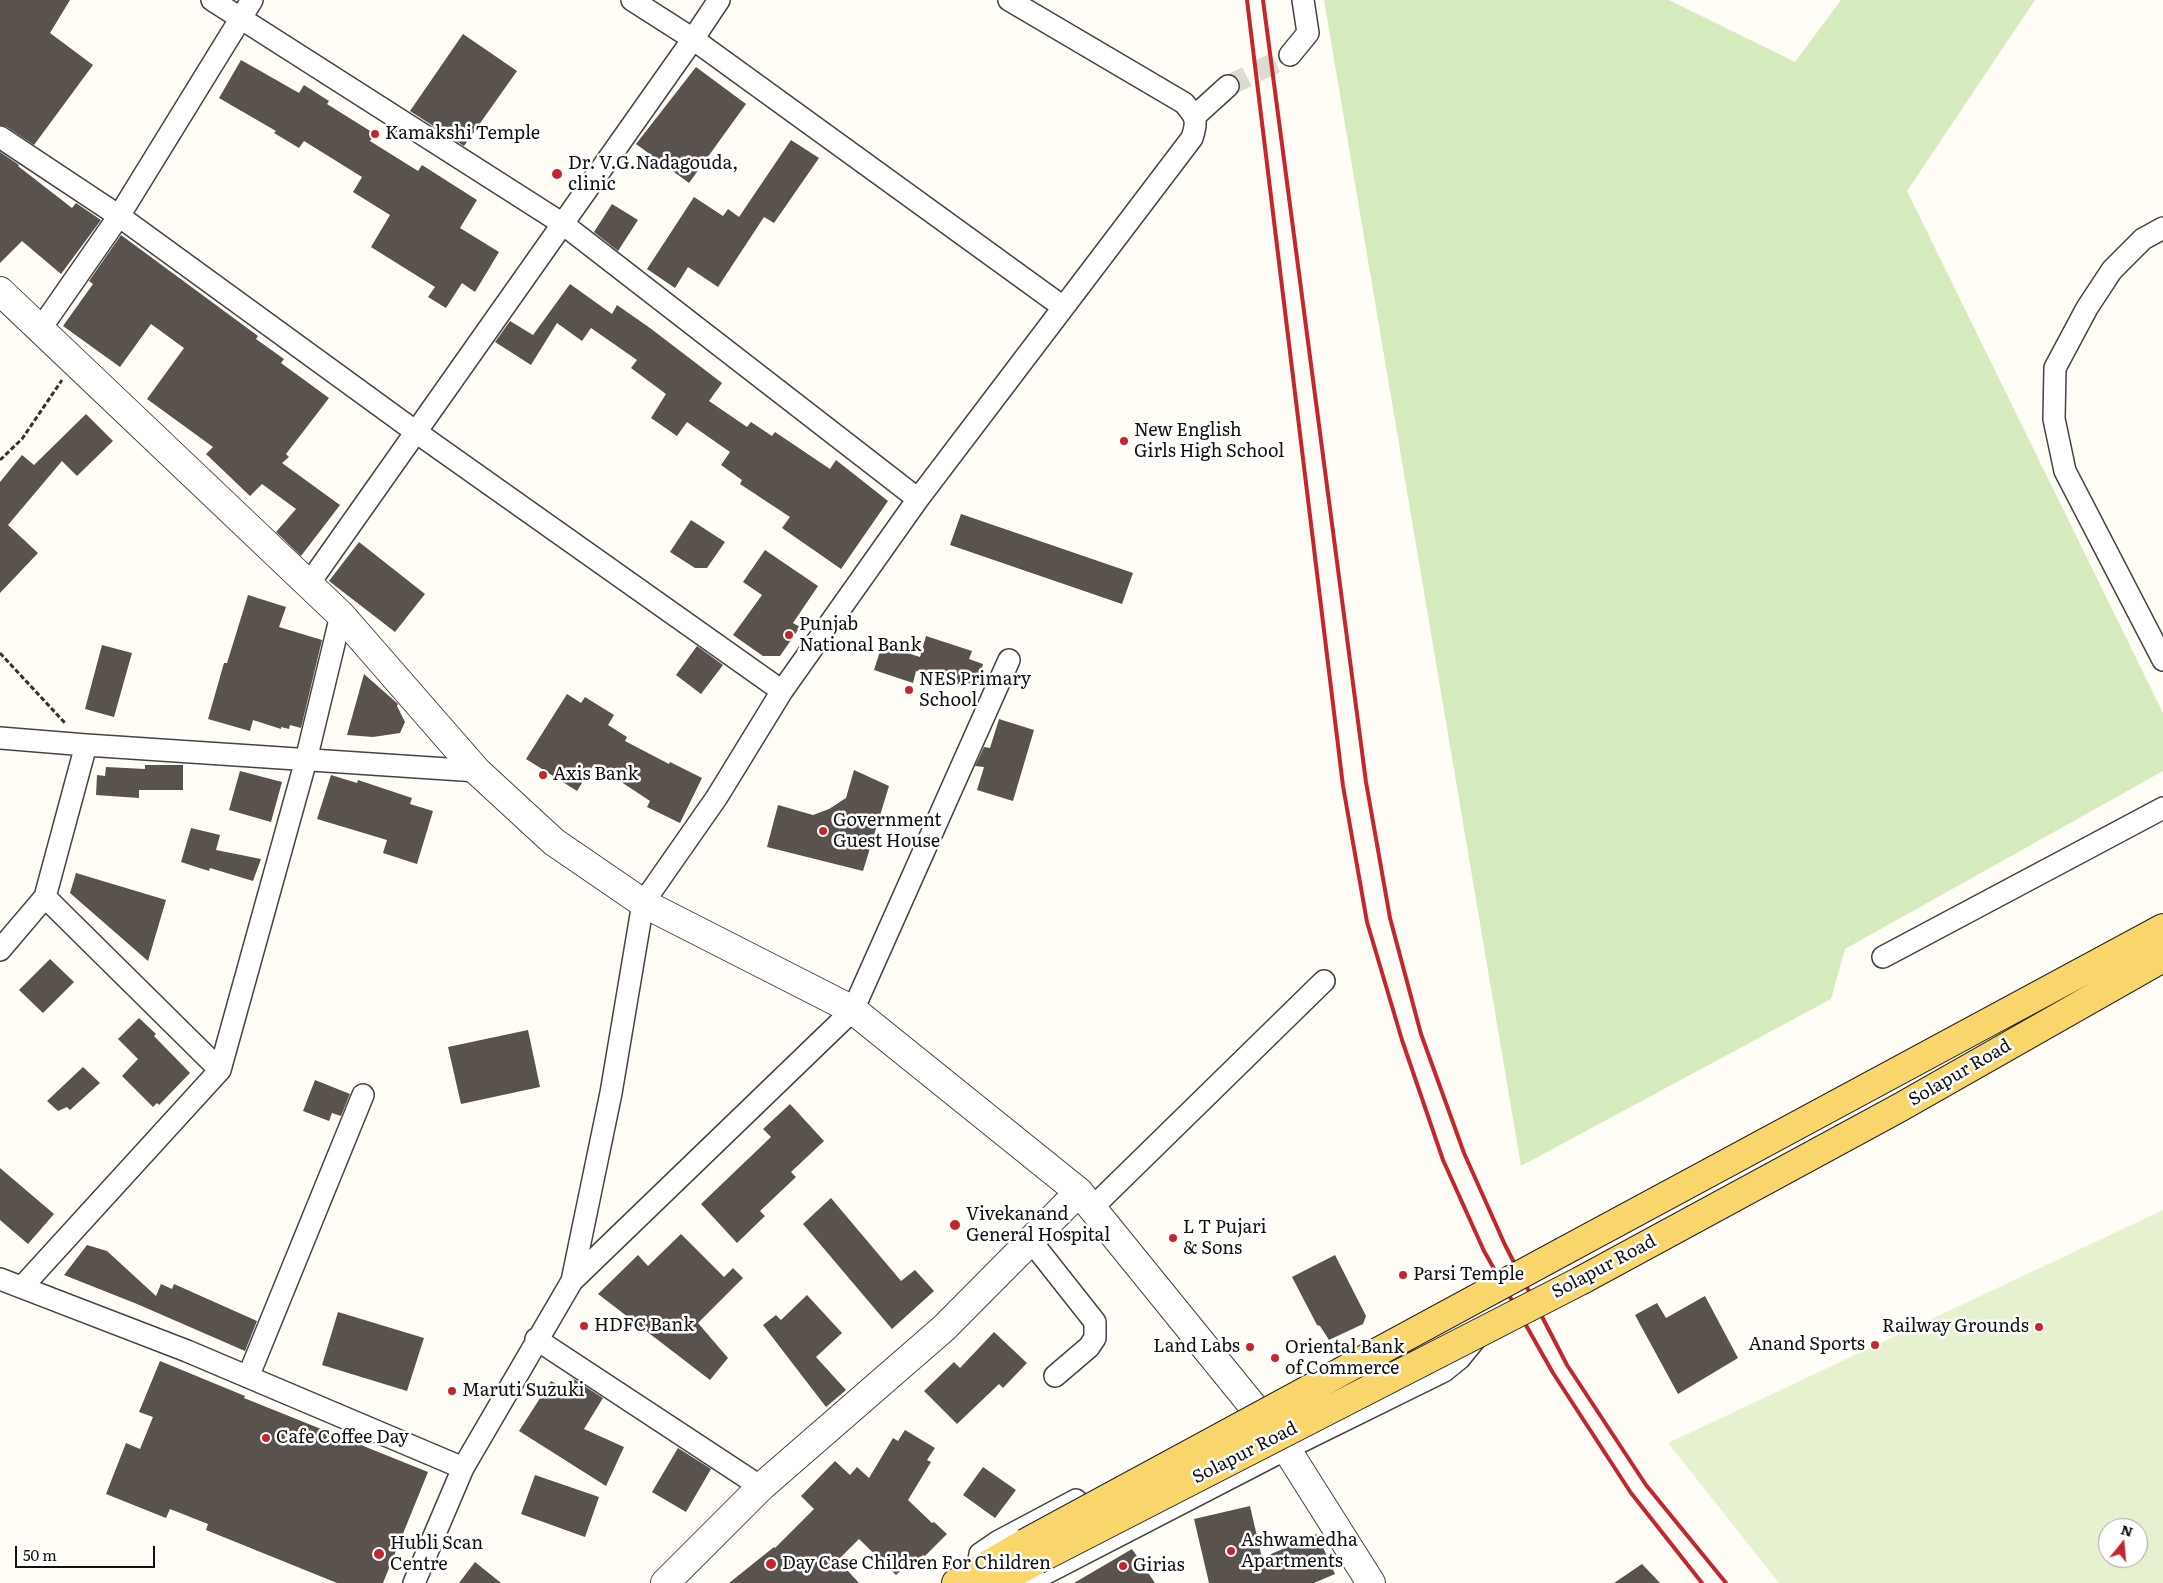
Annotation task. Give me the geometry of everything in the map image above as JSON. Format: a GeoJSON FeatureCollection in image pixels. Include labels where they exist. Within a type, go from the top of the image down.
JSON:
{"type":"FeatureCollection","features":[{"type":"Feature","properties":{"kind":"main road","name":"Solapur Road"},"geometry":{"type":"LineString","coordinates":[[1030,1562],[1474,1300],[2163,928]]}},
{"type":"Feature","properties":{"kind":"main road","name":"Solapur Road"},"geometry":{"type":"LineString","coordinates":[[1030,1562],[1582,1280],[1899,1108],[2163,958]]}},
{"type":"Feature","properties":{"kind":"main road"},"geometry":{"type":"LineString","coordinates":[[976,1579],[1030,1562]]}},
{"type":"Feature","properties":{"kind":"street"},"geometry":{"type":"LineString","coordinates":[[212,0],[563,224],[918,499]]}},
{"type":"Feature","properties":{"kind":"street"},"geometry":{"type":"LineString","coordinates":[[41,328],[119,216],[252,0]]}},
{"type":"Feature","properties":{"kind":"street"},"geometry":{"type":"LineString","coordinates":[[632,0],[693,39],[1063,307]]}},
{"type":"Feature","properties":{"kind":"street"},"geometry":{"type":"LineString","coordinates":[[308,585],[719,0]]}},
{"type":"Feature","properties":{"kind":"street"},"geometry":{"type":"LineString","coordinates":[[572,1281],[611,1093],[642,903],[716,797],[782,691],[918,499],[1192,138],[1196,127],[1195,116],[1184,103],[1009,0]]}},
{"type":"Feature","properties":{"kind":"street"},"geometry":{"type":"LineString","coordinates":[[1290,55],[1308,33],[1303,0]]}},
{"type":"Feature","properties":{"kind":"street"},"geometry":{"type":"LineString","coordinates":[[1195,116],[1228,86]]}},
{"type":"Feature","properties":{"kind":"street"},"geometry":{"type":"LineString","coordinates":[[0,137],[119,216],[416,432],[782,691]]}},
{"type":"Feature","properties":{"kind":"street"},"geometry":{"type":"LineString","coordinates":[[2163,228],[2143,239],[2112,270],[2087,308],[2055,368],[2054,419],[2065,471],[2163,660]]}},
{"type":"Feature","properties":{"kind":"street"},"geometry":{"type":"LineString","coordinates":[[0,291],[341,615],[477,771],[554,842],[642,903],[853,1010],[1086,1200],[1261,1415],[1286,1449],[1371,1583]]}},
{"type":"Feature","properties":{"kind":"street"},"geometry":{"type":"LineString","coordinates":[[22,1287],[220,1070],[306,760],[341,615]]}},
{"type":"Feature","properties":{"kind":"street"},"geometry":{"type":"LineString","coordinates":[[414,1583],[463,1468],[572,1281],[853,1010],[1009,660]]}},
{"type":"Feature","properties":{"kind":"street"},"geometry":{"type":"LineString","coordinates":[[0,738],[477,771]]}},
{"type":"Feature","properties":{"kind":"street"},"geometry":{"type":"LineString","coordinates":[[0,950],[45,897],[86,745]]}},
{"type":"Feature","properties":{"kind":"street"},"geometry":{"type":"LineString","coordinates":[[1883,956],[2163,808]]}},
{"type":"Feature","properties":{"kind":"street"},"geometry":{"type":"LineString","coordinates":[[45,897],[220,1070]]}},
{"type":"Feature","properties":{"kind":"street"},"geometry":{"type":"LineString","coordinates":[[665,1583],[761,1487],[944,1328],[1031,1241],[1086,1200],[1324,981]]}},
{"type":"Feature","properties":{"kind":"street"},"geometry":{"type":"LineString","coordinates":[[248,1377],[363,1095]]}},
{"type":"Feature","properties":{"kind":"street"},"geometry":{"type":"LineString","coordinates":[[1031,1241],[1095,1322],[1095,1338],[1089,1347],[1055,1376]]}},
{"type":"Feature","properties":{"kind":"street"},"geometry":{"type":"LineString","coordinates":[[0,1279],[187,1351],[463,1468]]}},
{"type":"Feature","properties":{"kind":"street"},"geometry":{"type":"LineString","coordinates":[[976,1579],[980,1554],[999,1541],[1261,1415],[1442,1302],[1459,1299],[1474,1300]]}},
{"type":"Feature","properties":{"kind":"street"},"geometry":{"type":"LineString","coordinates":[[1030,1562],[1286,1449],[1444,1371],[1460,1358],[1482,1331]]}},
{"type":"Feature","properties":{"kind":"street"},"geometry":{"type":"LineString","coordinates":[[536,1340],[761,1487]]}},
{"type":"Feature","properties":{"kind":"path"},"geometry":{"type":"LineString","coordinates":[[0,460],[22,439],[75,361]]}},
{"type":"Feature","properties":{"kind":"path"},"geometry":{"type":"LineString","coordinates":[[0,653],[86,745]]}},
{"type":"Feature","properties":{"kind":"green space"},"geometry":{"type":"Polygon","coordinates":[[[1324,0],[1669,0],[1795,62],[1841,0],[2035,0],[1907,191],[2163,713],[2163,771],[1845,949],[1831,999],[1521,1166],[1324,0]]]}},
{"type":"Feature","properties":{"kind":"green space","name":"Railway Grounds"},"geometry":{"type":"Polygon","coordinates":[[[2163,1210],[2163,1583],[1779,1583],[1668,1443],[2163,1210]]]}},
{"type":"Feature","properties":{"kind":"building"},"geometry":{"type":"Polygon","coordinates":[[[0,0],[70,0],[50,33],[93,65],[34,145],[7,127],[0,125],[0,0]]]}},
{"type":"Feature","properties":{"kind":"building"},"geometry":{"type":"Polygon","coordinates":[[[463,34],[517,71],[464,146],[410,111],[463,34]]]}},
{"type":"Feature","properties":{"kind":"building"},"geometry":{"type":"Polygon","coordinates":[[[241,60],[299,93],[304,85],[329,101],[327,104],[375,134],[370,141],[418,171],[422,165],[477,200],[460,228],[499,252],[475,292],[462,283],[446,308],[428,297],[435,287],[371,247],[390,215],[353,192],[362,177],[304,141],[299,148],[274,133],[276,131],[219,98],[241,60]]]}},
{"type":"Feature","properties":{"kind":"building"},"geometry":{"type":"Polygon","coordinates":[[[696,67],[746,104],[689,183],[636,144],[696,67]]]}},
{"type":"Feature","properties":{"kind":"building"},"geometry":{"type":"Polygon","coordinates":[[[791,140],[819,158],[774,223],[764,217],[718,287],[688,267],[675,288],[647,269],[694,197],[723,216],[728,209],[739,217],[791,140]]]}},
{"type":"Feature","properties":{"kind":"building"},"geometry":{"type":"Polygon","coordinates":[[[0,152],[72,208],[76,203],[101,220],[61,274],[22,241],[0,263],[0,152]]]}},
{"type":"Feature","properties":{"kind":"building"},"geometry":{"type":"Polygon","coordinates":[[[612,204],[638,220],[618,251],[594,232],[612,204]]]}},
{"type":"Feature","properties":{"kind":"building"},"geometry":{"type":"Polygon","coordinates":[[[121,235],[258,336],[256,339],[284,359],[281,363],[329,398],[286,454],[289,457],[282,463],[340,505],[301,556],[276,532],[296,509],[262,484],[250,496],[206,454],[213,447],[147,399],[184,348],[151,324],[120,367],[63,326],[93,284],[89,281],[121,235]]]}},
{"type":"Feature","properties":{"kind":"building"},"geometry":{"type":"Polygon","coordinates":[[[570,284],[612,314],[617,305],[722,383],[709,401],[747,427],[751,422],[772,436],[775,432],[830,469],[836,460],[888,501],[841,569],[782,528],[790,517],[740,484],[742,480],[721,465],[730,452],[687,422],[677,436],[651,418],[666,394],[631,368],[637,360],[591,328],[582,341],[557,323],[531,365],[495,342],[510,321],[533,335],[570,284]]]}},
{"type":"Feature","properties":{"kind":"building"},"geometry":{"type":"Polygon","coordinates":[[[86,414],[113,441],[77,476],[62,461],[8,525],[38,553],[0,593],[0,482],[22,455],[34,465],[86,414]]]}},
{"type":"Feature","properties":{"kind":"building"},"geometry":{"type":"Polygon","coordinates":[[[961,514],[1133,573],[1122,604],[950,545],[961,514]]]}},
{"type":"Feature","properties":{"kind":"building"},"geometry":{"type":"Polygon","coordinates":[[[691,520],[725,542],[707,568],[695,568],[670,552],[691,520]]]}},
{"type":"Feature","properties":{"kind":"building"},"geometry":{"type":"Polygon","coordinates":[[[359,542],[425,594],[395,632],[329,581],[359,542]]]}},
{"type":"Feature","properties":{"kind":"building"},"geometry":{"type":"Polygon","coordinates":[[[765,550],[818,586],[793,623],[800,627],[780,656],[763,656],[733,635],[762,595],[743,582],[765,550]]]}},
{"type":"Feature","properties":{"kind":"building"},"geometry":{"type":"Polygon","coordinates":[[[248,595],[286,607],[279,627],[322,640],[301,728],[290,725],[289,729],[281,727],[281,729],[253,720],[250,731],[208,719],[224,663],[227,663],[248,595]]]}},
{"type":"Feature","properties":{"kind":"building"},"geometry":{"type":"Polygon","coordinates":[[[926,636],[972,651],[969,659],[983,664],[977,686],[962,681],[961,685],[916,671],[913,683],[874,670],[882,645],[920,657],[926,636]]]}},
{"type":"Feature","properties":{"kind":"building"},"geometry":{"type":"Polygon","coordinates":[[[102,645],[132,653],[114,717],[85,709],[102,645]]]}},
{"type":"Feature","properties":{"kind":"building"},"geometry":{"type":"Polygon","coordinates":[[[697,646],[723,665],[701,694],[676,675],[697,646]]]}},
{"type":"Feature","properties":{"kind":"building"},"geometry":{"type":"Polygon","coordinates":[[[364,674],[398,704],[397,706],[405,722],[400,733],[373,737],[347,735],[364,674]]]}},
{"type":"Feature","properties":{"kind":"building"},"geometry":{"type":"Polygon","coordinates":[[[567,694],[581,703],[585,697],[614,715],[608,725],[627,737],[625,741],[669,764],[670,762],[702,778],[680,823],[647,807],[650,801],[594,764],[577,791],[526,759],[567,694]]]}},
{"type":"Feature","properties":{"kind":"building"},"geometry":{"type":"Polygon","coordinates":[[[999,719],[1034,730],[1013,801],[977,790],[984,767],[975,766],[984,747],[990,748],[999,719]]]}},
{"type":"Feature","properties":{"kind":"building"},"geometry":{"type":"Polygon","coordinates":[[[145,765],[183,765],[183,790],[139,790],[139,798],[96,795],[97,775],[105,776],[106,767],[145,769],[145,765]]]}},
{"type":"Feature","properties":{"kind":"building","name":"Government Guest House"},"geometry":{"type":"Polygon","coordinates":[[[854,770],[889,786],[863,871],[767,847],[778,805],[813,815],[829,809],[846,798],[854,770]]]}},
{"type":"Feature","properties":{"kind":"building"},"geometry":{"type":"Polygon","coordinates":[[[240,771],[282,782],[271,822],[229,810],[240,771]]]}},
{"type":"Feature","properties":{"kind":"building"},"geometry":{"type":"Polygon","coordinates":[[[331,775],[357,783],[358,780],[412,798],[410,804],[433,811],[417,864],[383,853],[387,840],[317,819],[331,775]]]}},
{"type":"Feature","properties":{"kind":"building"},"geometry":{"type":"Polygon","coordinates":[[[191,828],[220,835],[216,850],[261,859],[253,881],[210,868],[209,871],[181,862],[191,828]]]}},
{"type":"Feature","properties":{"kind":"building"},"geometry":{"type":"Polygon","coordinates":[[[76,873],[166,900],[148,961],[70,893],[76,873]]]}},
{"type":"Feature","properties":{"kind":"building"},"geometry":{"type":"Polygon","coordinates":[[[50,959],[74,982],[43,1013],[19,990],[50,959]]]}},
{"type":"Feature","properties":{"kind":"building"},"geometry":{"type":"Polygon","coordinates":[[[139,1018],[156,1034],[154,1036],[190,1073],[159,1105],[157,1103],[153,1107],[122,1076],[138,1059],[118,1039],[139,1018]]]}},
{"type":"Feature","properties":{"kind":"building"},"geometry":{"type":"Polygon","coordinates":[[[528,1030],[540,1087],[461,1104],[448,1047],[528,1030]]]}},
{"type":"Feature","properties":{"kind":"building"},"geometry":{"type":"Polygon","coordinates":[[[83,1067],[100,1083],[70,1110],[67,1107],[58,1111],[47,1101],[83,1067]]]}},
{"type":"Feature","properties":{"kind":"building"},"geometry":{"type":"Polygon","coordinates":[[[315,1080],[350,1094],[341,1116],[332,1113],[329,1121],[303,1111],[315,1080]]]}},
{"type":"Feature","properties":{"kind":"building"},"geometry":{"type":"Polygon","coordinates":[[[790,1104],[824,1141],[791,1172],[796,1177],[760,1211],[765,1216],[737,1243],[701,1204],[771,1137],[763,1129],[790,1104]]]}},
{"type":"Feature","properties":{"kind":"building"},"geometry":{"type":"Polygon","coordinates":[[[0,1168],[54,1214],[28,1244],[0,1220],[0,1168]]]}},
{"type":"Feature","properties":{"kind":"building"},"geometry":{"type":"Polygon","coordinates":[[[831,1198],[901,1281],[915,1270],[934,1291],[892,1329],[803,1224],[831,1198]]]}},
{"type":"Feature","properties":{"kind":"building"},"geometry":{"type":"Polygon","coordinates":[[[681,1234],[724,1277],[733,1268],[743,1278],[698,1323],[728,1358],[710,1380],[598,1294],[638,1255],[648,1266],[681,1234]]]}},
{"type":"Feature","properties":{"kind":"building"},"geometry":{"type":"Polygon","coordinates":[[[87,1245],[107,1251],[156,1296],[161,1284],[172,1289],[174,1284],[257,1321],[245,1351],[137,1304],[64,1275],[87,1245]]]}},
{"type":"Feature","properties":{"kind":"building"},"geometry":{"type":"Polygon","coordinates":[[[1335,1255],[1366,1316],[1363,1324],[1329,1340],[1320,1326],[1317,1325],[1292,1277],[1335,1255]]]}},
{"type":"Feature","properties":{"kind":"building"},"geometry":{"type":"Polygon","coordinates":[[[807,1295],[842,1333],[816,1357],[846,1390],[826,1407],[763,1325],[776,1315],[781,1320],[807,1295]]]}},
{"type":"Feature","properties":{"kind":"building"},"geometry":{"type":"Polygon","coordinates":[[[1705,1296],[1738,1358],[1678,1394],[1635,1315],[1657,1303],[1666,1318],[1705,1296]]]}},
{"type":"Feature","properties":{"kind":"building"},"geometry":{"type":"Polygon","coordinates":[[[338,1312],[424,1338],[407,1391],[322,1365],[338,1312]]]}},
{"type":"Feature","properties":{"kind":"building"},"geometry":{"type":"Polygon","coordinates":[[[994,1332],[1027,1363],[1003,1388],[999,1384],[957,1424],[924,1391],[954,1362],[960,1368],[994,1332]]]}},
{"type":"Feature","properties":{"kind":"building"},"geometry":{"type":"Polygon","coordinates":[[[160,1361],[245,1396],[244,1398],[428,1472],[383,1583],[337,1583],[206,1530],[208,1524],[170,1509],[166,1518],[106,1494],[126,1443],[140,1449],[153,1417],[139,1412],[160,1361]]]}},
{"type":"Feature","properties":{"kind":"building"},"geometry":{"type":"Polygon","coordinates":[[[572,1378],[603,1398],[584,1429],[624,1447],[606,1486],[519,1431],[551,1381],[565,1389],[572,1378]]]}},
{"type":"Feature","properties":{"kind":"building"},"geometry":{"type":"Polygon","coordinates":[[[905,1430],[935,1448],[927,1460],[931,1462],[908,1500],[932,1523],[934,1522],[947,1534],[925,1556],[923,1555],[914,1564],[911,1561],[896,1575],[859,1539],[838,1560],[859,1583],[729,1583],[775,1548],[814,1509],[801,1496],[835,1461],[850,1475],[857,1467],[869,1478],[893,1438],[898,1441],[905,1430]]]}},
{"type":"Feature","properties":{"kind":"building"},"geometry":{"type":"Polygon","coordinates":[[[678,1448],[711,1469],[686,1512],[652,1492],[678,1448]]]}},
{"type":"Feature","properties":{"kind":"building"},"geometry":{"type":"Polygon","coordinates":[[[983,1467],[1016,1490],[995,1518],[963,1495],[983,1467]]]}},
{"type":"Feature","properties":{"kind":"building"},"geometry":{"type":"Polygon","coordinates":[[[535,1475],[599,1497],[585,1537],[521,1514],[535,1475]]]}},
{"type":"Feature","properties":{"kind":"building","name":"Ashwamedha Apartments"},"geometry":{"type":"Polygon","coordinates":[[[1250,1506],[1262,1558],[1317,1534],[1335,1574],[1314,1583],[1209,1583],[1194,1519],[1250,1506]]]}},
{"type":"Feature","properties":{"kind":"building","name":"Girias"},"geometry":{"type":"Polygon","coordinates":[[[1132,1549],[1155,1583],[1074,1583],[1132,1549]]]}},
{"type":"Feature","properties":{"kind":"building"},"geometry":{"type":"Polygon","coordinates":[[[475,1562],[501,1583],[459,1583],[475,1562]]]}},
{"type":"Feature","properties":{"kind":"building"},"geometry":{"type":"Polygon","coordinates":[[[1642,1564],[1660,1583],[1614,1583],[1642,1564]]]}},
{"type":"Feature","properties":{"kind":"tunnel"},"geometry":{"type":"LineString","coordinates":[[1228,86],[1290,55]]}},
{"type":"Feature","properties":{"kind":"railway"},"geometry":{"type":"LineString","coordinates":[[1247,0],[1343,786],[1367,922],[1402,1040],[1443,1160],[1484,1251],[1553,1373],[1631,1493],[1702,1583]]}},
{"type":"Feature","properties":{"kind":"railway"},"geometry":{"type":"LineString","coordinates":[[1263,0],[1366,782],[1390,918],[1421,1034],[1464,1153],[1505,1245],[1567,1365],[1646,1485],[1726,1583]]}},
{"type":"Feature","properties":{"kind":"place","name":"Kamakshi Temple"},"geometry":{"type":"Point","coordinates":[375,134]}},
{"type":"Feature","properties":{"kind":"place","name":"Dr. V.G.Nadagouda, clinic"},"geometry":{"type":"Point","coordinates":[557,174]}},
{"type":"Feature","properties":{"kind":"place","name":"New English Girls High School"},"geometry":{"type":"Point","coordinates":[1124,441]}},
{"type":"Feature","properties":{"kind":"place","name":"Punjab National Bank"},"geometry":{"type":"Point","coordinates":[789,635]}},
{"type":"Feature","properties":{"kind":"place","name":"NES Primary School"},"geometry":{"type":"Point","coordinates":[909,690]}},
{"type":"Feature","properties":{"kind":"place","name":"Axis Bank"},"geometry":{"type":"Point","coordinates":[543,775]}},
{"type":"Feature","properties":{"kind":"place","name":"Government Guest House"},"geometry":{"type":"Point","coordinates":[823,831]}},
{"type":"Feature","properties":{"kind":"place","name":"Vivekanand General Hospital"},"geometry":{"type":"Point","coordinates":[955,1225]}},
{"type":"Feature","properties":{"kind":"place","name":"L T Pujari & Sons"},"geometry":{"type":"Point","coordinates":[1173,1238]}},
{"type":"Feature","properties":{"kind":"place","name":"Parsi Temple"},"geometry":{"type":"Point","coordinates":[1403,1275]}},
{"type":"Feature","properties":{"kind":"place","name":"HDFC Bank"},"geometry":{"type":"Point","coordinates":[584,1326]}},
{"type":"Feature","properties":{"kind":"place","name":"Railway Grounds"},"geometry":{"type":"Point","coordinates":[2039,1327]}},
{"type":"Feature","properties":{"kind":"place","name":"Anand Sports"},"geometry":{"type":"Point","coordinates":[1875,1345]}},
{"type":"Feature","properties":{"kind":"place","name":"Land Labs"},"geometry":{"type":"Point","coordinates":[1250,1347]}},
{"type":"Feature","properties":{"kind":"place","name":"Oriental Bank of Commerce"},"geometry":{"type":"Point","coordinates":[1275,1358]}},
{"type":"Feature","properties":{"kind":"place","name":"Maruti Suzuki"},"geometry":{"type":"Point","coordinates":[452,1391]}},
{"type":"Feature","properties":{"kind":"place","name":"Cafe Coffee Day"},"geometry":{"type":"Point","coordinates":[266,1438]}},
{"type":"Feature","properties":{"kind":"place","name":"Ashwamedha Apartments"},"geometry":{"type":"Point","coordinates":[1231,1551]}},
{"type":"Feature","properties":{"kind":"place","name":"Hubli Scan Centre"},"geometry":{"type":"Point","coordinates":[379,1554]}},
{"type":"Feature","properties":{"kind":"place","name":"Day Case Children For Children"},"geometry":{"type":"Point","coordinates":[771,1564]}},
{"type":"Feature","properties":{"kind":"place","name":"Girias"},"geometry":{"type":"Point","coordinates":[1123,1566]}}]}
